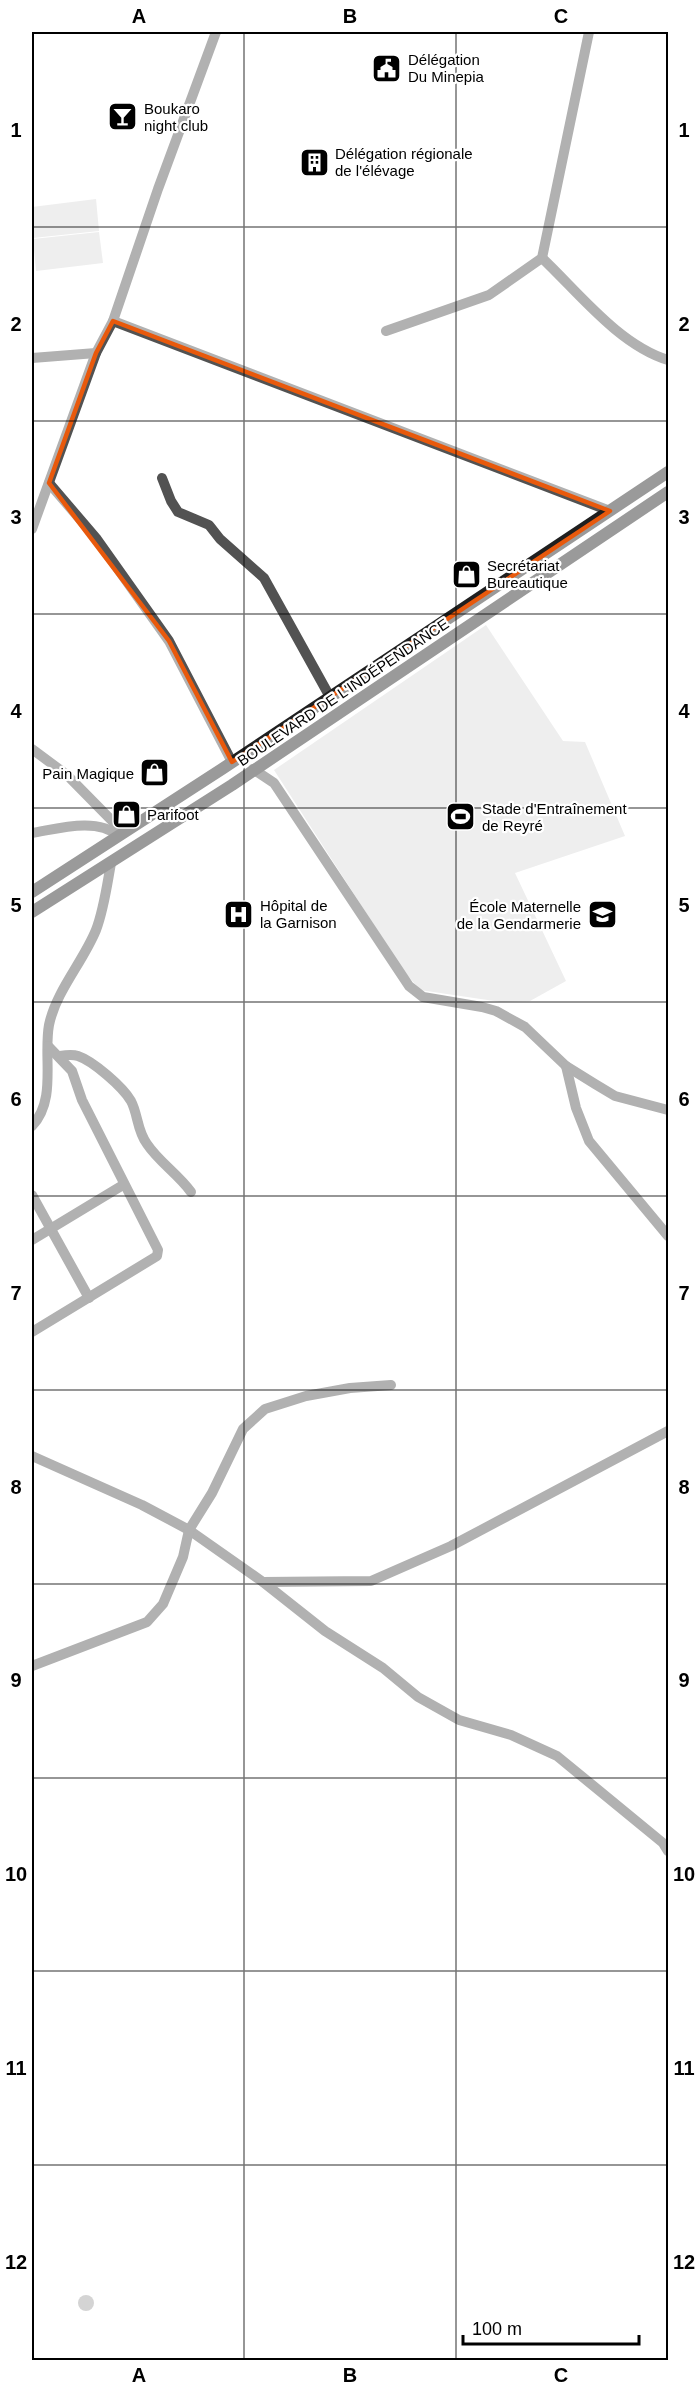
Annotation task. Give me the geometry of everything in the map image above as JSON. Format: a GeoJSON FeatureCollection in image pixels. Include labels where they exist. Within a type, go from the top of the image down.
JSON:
{"type":"FeatureCollection","features":[{"type":"Feature","properties":{"kind":"main road","name":"BOULEVARD DE L'INDÉPENDANCE"},"geometry":{"type":"LineString","coordinates":[[32,892],[669,472]]}},
{"type":"Feature","properties":{"kind":"main road","name":"BOULEVARD DE L'INDÉPENDANCE"},"geometry":{"type":"LineString","coordinates":[[32,912],[254,769],[669,492]]}},
{"type":"Feature","properties":{"kind":"street"},"geometry":{"type":"LineString","coordinates":[[32,529],[96,353],[114,321],[158,189],[216,32]]}},
{"type":"Feature","properties":{"kind":"street"},"geometry":{"type":"LineString","coordinates":[[386,331],[489,295],[542,258],[589,32]]}},
{"type":"Feature","properties":{"kind":"street"},"geometry":{"type":"LineString","coordinates":[[542,258],[617,331],[644,351],[669,360]]}},
{"type":"Feature","properties":{"kind":"street"},"geometry":{"type":"LineString","coordinates":[[114,321],[610,511]]}},
{"type":"Feature","properties":{"kind":"street"},"geometry":{"type":"LineString","coordinates":[[32,358],[96,353]]}},
{"type":"Feature","properties":{"kind":"street"},"geometry":{"type":"LineString","coordinates":[[162,478],[178,512],[209,525],[220,539],[264,578],[330,697]]}},
{"type":"Feature","properties":{"kind":"street"},"geometry":{"type":"LineString","coordinates":[[49,483],[96,538],[169,641],[232,762]]}},
{"type":"Feature","properties":{"kind":"street"},"geometry":{"type":"LineString","coordinates":[[32,749],[67,775],[121,835]]}},
{"type":"Feature","properties":{"kind":"street"},"geometry":{"type":"LineString","coordinates":[[254,769],[274,783],[409,986],[423,997],[496,1011],[525,1027],[566,1066],[615,1095],[669,1110]]}},
{"type":"Feature","properties":{"kind":"street"},"geometry":{"type":"LineString","coordinates":[[32,833],[74,826],[112,831],[121,835]]}},
{"type":"Feature","properties":{"kind":"street"},"geometry":{"type":"LineString","coordinates":[[32,1126],[42,1110],[45,1097],[51,1017],[95,932],[111,863]]}},
{"type":"Feature","properties":{"kind":"street"},"geometry":{"type":"LineString","coordinates":[[32,1332],[157,1256],[157,1246],[123,1185],[82,1100],[76,1077],[60,1056],[48,1046]]}},
{"type":"Feature","properties":{"kind":"street"},"geometry":{"type":"LineString","coordinates":[[60,1056],[70,1054],[83,1058],[105,1074],[126,1094],[132,1101],[141,1133],[148,1146],[191,1192]]}},
{"type":"Feature","properties":{"kind":"street"},"geometry":{"type":"LineString","coordinates":[[566,1066],[576,1108],[589,1141],[669,1236]]}},
{"type":"Feature","properties":{"kind":"street"},"geometry":{"type":"LineString","coordinates":[[32,1240],[123,1185]]}},
{"type":"Feature","properties":{"kind":"street"},"geometry":{"type":"LineString","coordinates":[[32,1195],[88,1299]]}},
{"type":"Feature","properties":{"kind":"street"},"geometry":{"type":"LineString","coordinates":[[32,1666],[147,1622],[163,1604],[174,1584],[189,1530],[212,1493],[243,1430],[265,1409],[306,1396],[350,1388],[391,1385]]}},
{"type":"Feature","properties":{"kind":"street"},"geometry":{"type":"LineString","coordinates":[[263,1582],[371,1581],[452,1546],[669,1431]]}},
{"type":"Feature","properties":{"kind":"street"},"geometry":{"type":"LineString","coordinates":[[32,1456],[142,1505],[189,1530],[263,1582],[326,1631],[383,1668],[418,1697],[459,1720],[511,1735],[556,1756],[667,1846]]}},
{"type":"Feature","properties":{"kind":"highlighted area"},"geometry":{"type":"Polygon","coordinates":[[[113,321],[610,511],[232,762],[169,641],[49,483],[96,353],[113,321]]]}},
{"type":"Feature","properties":{"kind":"shaded area"},"geometry":{"type":"Polygon","coordinates":[[[96,199],[99,231],[33,238],[32,207],[96,199]]]}},
{"type":"Feature","properties":{"kind":"shaded area"},"geometry":{"type":"Polygon","coordinates":[[[99,232],[103,263],[36,271],[33,239],[99,232]]]}},
{"type":"Feature","properties":{"kind":"shaded area","name":"Stade d'Entraînement de Reyré"},"geometry":{"type":"Polygon","coordinates":[[[486,625],[563,741],[585,742],[625,836],[515,873],[566,981],[530,1001],[501,1002],[420,990],[403,970],[274,770],[486,625]]]}},
{"type":"Feature","properties":{"kind":"shaded area"},"geometry":{"type":"Polygon","coordinates":[[[83,2295],[89,2295],[94,2303],[92,2309],[83,2311],[78,2306],[78,2300],[83,2295]]]}},
{"type":"Feature","properties":{"kind":"place","name":"Délégation Du Minepia"},"geometry":{"type":"Point","coordinates":[387,68]}},
{"type":"Feature","properties":{"kind":"place","name":"Boukaro night club"},"geometry":{"type":"Point","coordinates":[123,117]}},
{"type":"Feature","properties":{"kind":"place","name":"Délégation régionale de l'élévage"},"geometry":{"type":"Point","coordinates":[314,162]}},
{"type":"Feature","properties":{"kind":"place","name":"Secrétariat Bureautique"},"geometry":{"type":"Point","coordinates":[466,574]}},
{"type":"Feature","properties":{"kind":"place","name":"Pain Magique"},"geometry":{"type":"Point","coordinates":[155,773]}},
{"type":"Feature","properties":{"kind":"place","name":"Parifoot"},"geometry":{"type":"Point","coordinates":[126,814]}},
{"type":"Feature","properties":{"kind":"place","name":"Stade d'Entraînement de Reyré"},"geometry":{"type":"Point","coordinates":[461,817]}},
{"type":"Feature","properties":{"kind":"place","name":"Hôpital de la Garnison"},"geometry":{"type":"Point","coordinates":[239,914]}},
{"type":"Feature","properties":{"kind":"place","name":"École Maternelle de la Gendarmerie"},"geometry":{"type":"Point","coordinates":[602,915]}}]}
